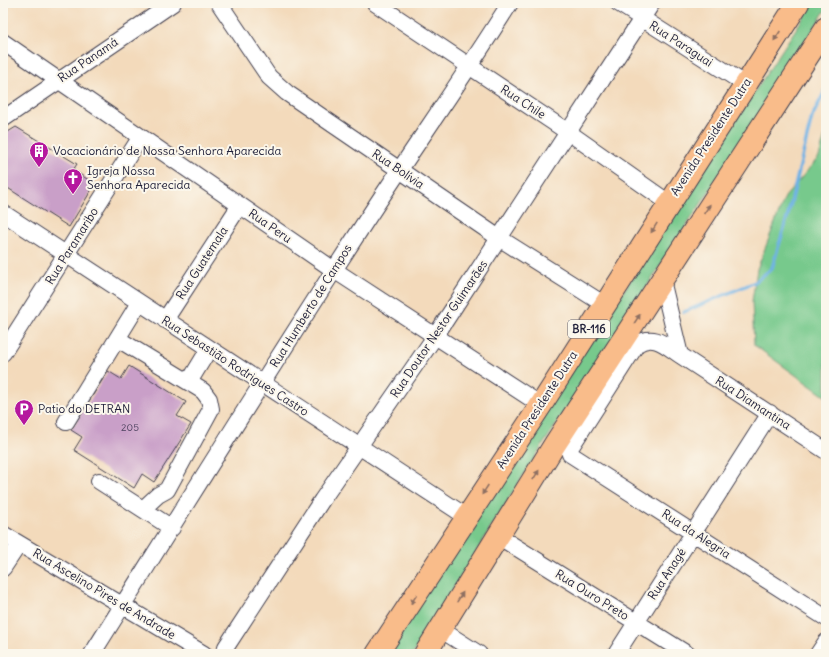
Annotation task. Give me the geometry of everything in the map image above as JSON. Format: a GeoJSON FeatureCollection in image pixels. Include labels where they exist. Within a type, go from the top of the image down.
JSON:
{"type":"FeatureCollection","features":[{"type":"Feature","properties":{"kind":"highway","name":"Avenida Presidente Dutra"},"geometry":{"type":"LineString","coordinates":[[377,654],[541,405],[798,3]]}},
{"type":"Feature","properties":{"kind":"highway","name":"BR-116"},"geometry":{"type":"LineString","coordinates":[[425,654],[498,536],[826,28]]}},
{"type":"Feature","properties":{"kind":"street","name":"Rua Panamá"},"geometry":{"type":"LineString","coordinates":[[3,118],[173,3]]}},
{"type":"Feature","properties":{"kind":"street","name":"Rua Bolívia"},"geometry":{"type":"LineString","coordinates":[[219,3],[277,85],[500,238],[605,305]]}},
{"type":"Feature","properties":{"kind":"street","name":"Rua Chile"},"geometry":{"type":"LineString","coordinates":[[375,3],[568,132],[669,204]]}},
{"type":"Feature","properties":{"kind":"street","name":"Rua Humberto de Campos"},"geometry":{"type":"LineString","coordinates":[[92,654],[334,270],[399,169],[470,67],[510,3]]}},
{"type":"Feature","properties":{"kind":"street","name":"Rua Paraguai"},"geometry":{"type":"LineString","coordinates":[[618,3],[745,84]]}},
{"type":"Feature","properties":{"kind":"street","name":"Rua Doutor Nestor Guimarães"},"geometry":{"type":"LineString","coordinates":[[225,654],[226,647],[359,446],[436,335],[652,3]]}},
{"type":"Feature","properties":{"kind":"street","name":"Rua Peru"},"geometry":{"type":"LineString","coordinates":[[3,42],[140,138],[334,270],[436,335],[541,405]]}},
{"type":"Feature","properties":{"kind":"street","name":"Rua Paramaribo"},"geometry":{"type":"LineString","coordinates":[[3,353],[67,255],[140,138]]}},
{"type":"Feature","properties":{"kind":"street","name":"Rua Guatemala"},"geometry":{"type":"LineString","coordinates":[[165,320],[240,205]]}},
{"type":"Feature","properties":{"kind":"street","name":"Rua Sebastião Rodrigues Castro"},"geometry":{"type":"LineString","coordinates":[[3,213],[467,518]]}},
{"type":"Feature","properties":{"kind":"street"},"geometry":{"type":"LineString","coordinates":[[662,280],[680,355]]}},
{"type":"Feature","properties":{"kind":"street"},"geometry":{"type":"LineString","coordinates":[[66,422],[139,303]]}},
{"type":"Feature","properties":{"kind":"street","name":"Rua Diamantina"},"geometry":{"type":"LineString","coordinates":[[569,450],[637,344],[648,338],[657,340],[826,451]]}},
{"type":"Feature","properties":{"kind":"street"},"geometry":{"type":"LineString","coordinates":[[118,339],[203,391],[209,400],[212,409],[167,490],[158,495],[144,508]]}},
{"type":"Feature","properties":{"kind":"street"},"geometry":{"type":"LineString","coordinates":[[189,382],[210,350]]}},
{"type":"Feature","properties":{"kind":"street","name":"Rua Anagé"},"geometry":{"type":"LineString","coordinates":[[616,654],[770,413]]}},
{"type":"Feature","properties":{"kind":"street","name":"Rua da Alegria"},"geometry":{"type":"LineString","coordinates":[[569,450],[570,454],[694,532],[826,618]]}},
{"type":"Feature","properties":{"kind":"street"},"geometry":{"type":"LineString","coordinates":[[99,481],[144,508],[172,528]]}},
{"type":"Feature","properties":{"kind":"street","name":"Rua Ascelino Pires de Andrade"},"geometry":{"type":"LineString","coordinates":[[3,534],[204,654]]}},
{"type":"Feature","properties":{"kind":"street","name":"Rua Ouro Preto"},"geometry":{"type":"LineString","coordinates":[[498,536],[687,654]]}},
{"type":"Feature","properties":{"kind":"street"},"geometry":{"type":"LineString","coordinates":[[3,568],[19,544]]}},
{"type":"Feature","properties":{"kind":"street"},"geometry":{"type":"LineString","coordinates":[[440,629],[479,654]]}},
{"type":"Feature","properties":{"kind":"street"},"geometry":{"type":"LineString","coordinates":[[818,654],[826,642]]}},
{"type":"Feature","properties":{"kind":"green space"},"geometry":{"type":"Polygon","coordinates":[[[813,3],[826,3],[826,9],[748,132],[529,466],[413,654],[385,654],[813,3]]]}},
{"type":"Feature","properties":{"kind":"green space"},"geometry":{"type":"Polygon","coordinates":[[[826,132],[826,397],[754,345],[752,301],[757,269],[785,197],[819,157],[826,132]]]}},
{"type":"Feature","properties":{"kind":"building","name":"Vocacionário de Nossa Senhora Aparecida"},"geometry":{"type":"Polygon","coordinates":[[[16,127],[77,164],[73,170],[95,184],[69,227],[3,185],[3,135],[16,127]]]}},
{"type":"Feature","properties":{"kind":"building"},"geometry":{"type":"Polygon","coordinates":[[[129,366],[186,402],[177,416],[191,424],[154,482],[142,474],[134,488],[74,450],[82,437],[71,430],[108,371],[121,379],[129,366]]]}},
{"type":"Feature","properties":{"kind":"waterway"},"geometry":{"type":"LineString","coordinates":[[684,312],[755,282],[772,268],[788,215],[812,117],[826,89]]}},
{"type":"Feature","properties":{"kind":"place","name":"Vocacionário de Nossa Senhora Aparecida"},"geometry":{"type":"Point","coordinates":[39,168]}},
{"type":"Feature","properties":{"kind":"place","name":"Igreja Nossa Senhora Aparecida"},"geometry":{"type":"Point","coordinates":[73,195]}},
{"type":"Feature","properties":{"kind":"place","name":"Patio do DETRAN"},"geometry":{"type":"Point","coordinates":[24,426]}}]}
